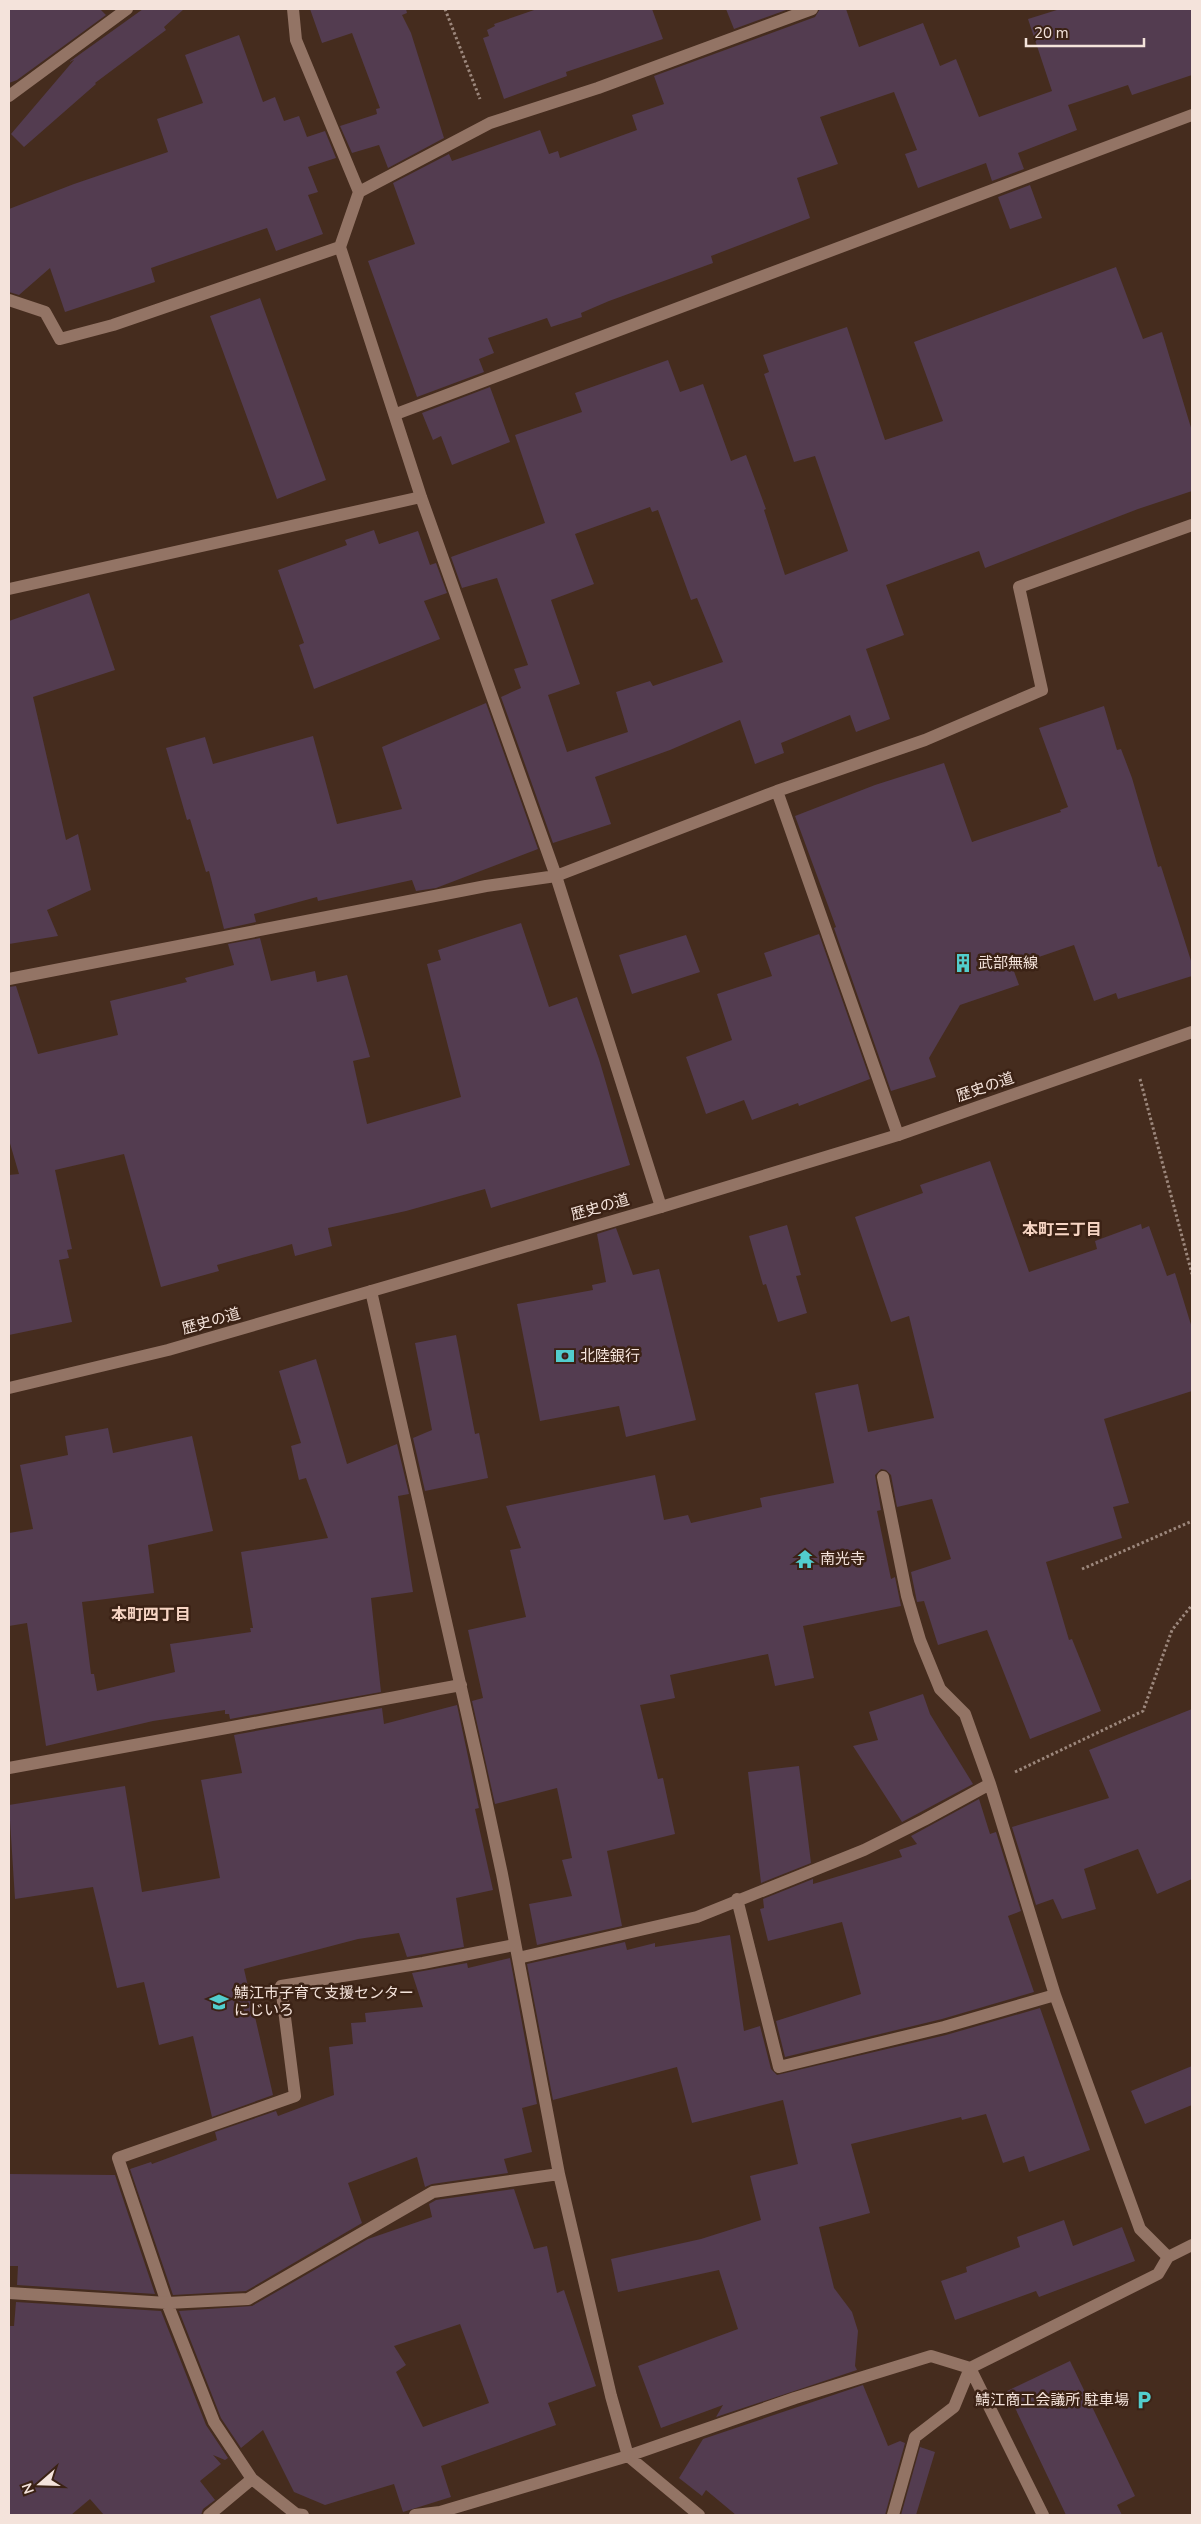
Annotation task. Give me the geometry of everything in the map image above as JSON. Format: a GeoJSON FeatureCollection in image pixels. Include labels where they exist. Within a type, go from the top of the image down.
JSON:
{"type":"FeatureCollection","features":[{"type":"Feature","properties":{"kind":"street"},"geometry":{"type":"LineString","coordinates":[[9,96],[127,9]]}},
{"type":"Feature","properties":{"kind":"street"},"geometry":{"type":"LineString","coordinates":[[293,9],[296,40],[359,192],[340,247],[396,414],[421,498],[556,876],[661,1207]]}},
{"type":"Feature","properties":{"kind":"street"},"geometry":{"type":"LineString","coordinates":[[359,192],[490,123],[598,88],[812,9]]}},
{"type":"Feature","properties":{"kind":"street"},"geometry":{"type":"LineString","coordinates":[[396,414],[1192,115]]}},
{"type":"Feature","properties":{"kind":"street"},"geometry":{"type":"LineString","coordinates":[[9,300],[45,312],[60,339],[113,325],[340,247]]}},
{"type":"Feature","properties":{"kind":"street"},"geometry":{"type":"LineString","coordinates":[[9,589],[421,498]]}},
{"type":"Feature","properties":{"kind":"street"},"geometry":{"type":"LineString","coordinates":[[9,979],[486,886],[556,876],[777,790],[925,740],[1042,690],[1019,586],[1192,525]]}},
{"type":"Feature","properties":{"kind":"street"},"geometry":{"type":"LineString","coordinates":[[777,790],[898,1134]]}},
{"type":"Feature","properties":{"kind":"street","name":"歴史の道"},"geometry":{"type":"LineString","coordinates":[[9,1388],[168,1350],[661,1207],[898,1134],[1192,1032]]}},
{"type":"Feature","properties":{"kind":"street"},"geometry":{"type":"LineString","coordinates":[[371,1291],[502,1874],[559,2174],[610,2396],[628,2456],[699,2515]]}},
{"type":"Feature","properties":{"kind":"street"},"geometry":{"type":"LineString","coordinates":[[883,1477],[908,1596],[920,1640],[940,1689],[965,1714],[990,1784],[1056,1995],[1140,2229],[1168,2257]]}},
{"type":"Feature","properties":{"kind":"street"},"geometry":{"type":"LineString","coordinates":[[9,1768],[460,1685]]}},
{"type":"Feature","properties":{"kind":"street"},"geometry":{"type":"LineString","coordinates":[[518,1958],[697,1916],[737,1898],[864,1850],[990,1784]]}},
{"type":"Feature","properties":{"kind":"street"},"geometry":{"type":"LineString","coordinates":[[737,1898],[779,2067],[944,2027],[1056,1995]]}},
{"type":"Feature","properties":{"kind":"street"},"geometry":{"type":"LineString","coordinates":[[303,2515],[296,2514],[252,2479],[214,2422],[167,2303],[118,2158],[295,2096],[281,1986],[423,1963],[514,1944]]}},
{"type":"Feature","properties":{"kind":"street"},"geometry":{"type":"LineString","coordinates":[[9,2293],[167,2303],[248,2299],[433,2192],[559,2174]]}},
{"type":"Feature","properties":{"kind":"street"},"geometry":{"type":"LineString","coordinates":[[893,2515],[915,2437],[954,2406],[970,2368],[1158,2274],[1168,2257],[1192,2245]]}},
{"type":"Feature","properties":{"kind":"street"},"geometry":{"type":"LineString","coordinates":[[415,2515],[440,2512],[628,2456],[795,2398],[931,2356],[970,2368],[1043,2515]]}},
{"type":"Feature","properties":{"kind":"street"},"geometry":{"type":"LineString","coordinates":[[209,2515],[252,2479]]}},
{"type":"Feature","properties":{"kind":"path"},"geometry":{"type":"LineString","coordinates":[[445,9],[490,123]]}},
{"type":"Feature","properties":{"kind":"path"},"geometry":{"type":"LineString","coordinates":[[1132,1052],[1192,1274]]}},
{"type":"Feature","properties":{"kind":"path"},"geometry":{"type":"LineString","coordinates":[[1082,1569],[1192,1521]]}},
{"type":"Feature","properties":{"kind":"path"},"geometry":{"type":"LineString","coordinates":[[990,1784],[1143,1711],[1172,1630],[1192,1605]]}},
{"type":"Feature","properties":{"kind":"building"},"geometry":{"type":"Polygon","coordinates":[[[9,9],[100,9],[106,15],[17,80],[9,83],[9,9]]]}},
{"type":"Feature","properties":{"kind":"building"},"geometry":{"type":"Polygon","coordinates":[[[143,9],[184,9],[164,27],[166,30],[95,83],[24,147],[11,134],[74,60],[69,62],[143,9]]]}},
{"type":"Feature","properties":{"kind":"building"},"geometry":{"type":"Polygon","coordinates":[[[310,9],[406,9],[407,13],[402,15],[411,33],[444,138],[388,168],[379,145],[352,153],[340,126],[377,114],[376,109],[380,108],[352,33],[322,43],[310,9]]]}},
{"type":"Feature","properties":{"kind":"building"},"geometry":{"type":"Polygon","coordinates":[[[537,9],[652,9],[663,39],[566,72],[567,76],[504,99],[483,38],[489,36],[487,30],[495,26],[494,24],[537,9]]]}},
{"type":"Feature","properties":{"kind":"building"},"geometry":{"type":"Polygon","coordinates":[[[726,9],[789,9],[734,29],[726,9]]]}},
{"type":"Feature","properties":{"kind":"building"},"geometry":{"type":"Polygon","coordinates":[[[820,9],[846,9],[859,47],[923,23],[940,66],[956,59],[979,117],[1052,91],[1028,19],[1060,9],[1192,9],[1192,75],[1132,95],[1128,85],[1068,105],[1077,130],[1018,153],[1024,169],[992,181],[986,163],[918,188],[905,154],[917,150],[894,92],[820,117],[838,164],[797,178],[810,218],[711,256],[713,263],[609,301],[581,313],[582,317],[551,327],[547,318],[488,338],[494,353],[479,359],[484,372],[417,397],[368,261],[415,244],[393,183],[449,154],[452,161],[540,130],[549,154],[558,151],[560,158],[637,130],[632,115],[664,104],[654,76],[815,17],[820,9]]]}},
{"type":"Feature","properties":{"kind":"building"},"geometry":{"type":"Polygon","coordinates":[[[239,35],[263,102],[275,97],[284,121],[299,116],[307,137],[325,131],[336,158],[308,167],[318,192],[308,195],[323,234],[276,251],[267,228],[151,268],[155,282],[65,312],[50,268],[19,295],[9,292],[9,209],[74,184],[168,152],[157,119],[203,103],[185,55],[239,35]]]}},
{"type":"Feature","properties":{"kind":"building"},"geometry":{"type":"Polygon","coordinates":[[[1030,185],[1042,218],[1010,229],[998,197],[1030,185]]]}},
{"type":"Feature","properties":{"kind":"building"},"geometry":{"type":"Polygon","coordinates":[[[1116,267],[1143,339],[1162,332],[1192,431],[1192,491],[1138,509],[985,568],[979,551],[886,585],[904,635],[866,649],[890,719],[856,732],[850,715],[781,743],[784,753],[755,764],[740,720],[670,750],[595,777],[611,824],[553,843],[501,697],[521,688],[514,669],[528,665],[497,578],[462,588],[451,557],[545,523],[515,435],[582,412],[575,393],[668,360],[680,392],[703,384],[731,461],[746,455],[766,509],[764,510],[785,575],[848,551],[815,456],[794,462],[764,374],[769,372],[763,355],[847,327],[885,440],[943,421],[914,342],[1116,267]],[[650,507],[575,534],[594,584],[551,600],[580,684],[548,695],[567,752],[628,732],[616,692],[650,681],[653,686],[723,662],[697,598],[691,600],[658,510],[652,512],[650,507]]]}},
{"type":"Feature","properties":{"kind":"building"},"geometry":{"type":"Polygon","coordinates":[[[260,298],[326,480],[277,499],[210,316],[260,298]]]}},
{"type":"Feature","properties":{"kind":"building"},"geometry":{"type":"Polygon","coordinates":[[[490,387],[510,442],[452,465],[441,436],[433,440],[422,413],[490,387]]]}},
{"type":"Feature","properties":{"kind":"building"},"geometry":{"type":"Polygon","coordinates":[[[374,530],[379,544],[418,531],[430,565],[436,563],[447,593],[424,601],[440,639],[314,689],[299,645],[304,643],[278,570],[347,545],[345,540],[374,530]]]}},
{"type":"Feature","properties":{"kind":"building"},"geometry":{"type":"Polygon","coordinates":[[[89,593],[115,670],[33,697],[66,840],[78,834],[91,890],[47,910],[58,936],[9,944],[9,621],[89,593]]]}},
{"type":"Feature","properties":{"kind":"building"},"geometry":{"type":"Polygon","coordinates":[[[486,703],[538,849],[436,888],[416,891],[412,880],[318,901],[317,897],[254,914],[256,922],[224,929],[209,871],[206,872],[190,819],[187,820],[166,748],[205,737],[213,764],[313,736],[337,824],[402,809],[382,747],[486,703]]]}},
{"type":"Feature","properties":{"kind":"building"},"geometry":{"type":"Polygon","coordinates":[[[1104,706],[1117,750],[1121,749],[1132,778],[1158,867],[1161,866],[1192,964],[1192,976],[1118,999],[1116,993],[1094,1001],[1074,945],[1012,966],[1019,985],[960,1005],[929,1058],[936,1077],[891,1091],[834,928],[836,927],[795,816],[875,785],[944,763],[972,842],[1061,812],[1060,810],[1068,807],[1039,728],[1104,706]]]}},
{"type":"Feature","properties":{"kind":"building"},"geometry":{"type":"Polygon","coordinates":[[[521,923],[549,1007],[577,997],[599,1059],[630,1165],[491,1208],[485,1189],[406,1211],[328,1228],[332,1246],[295,1256],[292,1244],[217,1265],[219,1271],[161,1287],[124,1154],[55,1170],[72,1249],[67,1250],[69,1258],[59,1260],[72,1322],[9,1335],[9,1175],[19,1174],[9,1140],[9,987],[16,986],[38,1054],[118,1035],[110,1001],[187,982],[185,978],[234,965],[228,944],[260,938],[271,981],[315,971],[317,982],[347,975],[370,1057],[353,1061],[367,1124],[461,1097],[427,964],[441,960],[438,950],[521,923]]]}},
{"type":"Feature","properties":{"kind":"building"},"geometry":{"type":"Polygon","coordinates":[[[819,934],[870,1079],[799,1106],[798,1103],[752,1120],[744,1100],[706,1114],[686,1057],[732,1040],[717,994],[772,976],[764,953],[819,934]]]}},
{"type":"Feature","properties":{"kind":"building"},"geometry":{"type":"Polygon","coordinates":[[[686,935],[700,972],[632,994],[619,955],[686,935]]]}},
{"type":"Feature","properties":{"kind":"building"},"geometry":{"type":"Polygon","coordinates":[[[990,1161],[1029,1272],[1097,1249],[1095,1241],[1141,1224],[1142,1229],[1149,1226],[1167,1276],[1175,1273],[1192,1328],[1192,1391],[1104,1419],[1129,1503],[1113,1507],[1122,1538],[1046,1562],[1069,1640],[1072,1639],[1101,1711],[1030,1739],[987,1630],[938,1645],[924,1601],[917,1602],[911,1572],[951,1559],[932,1499],[897,1507],[891,1475],[886,1470],[881,1469],[875,1475],[881,1510],[877,1511],[891,1579],[895,1577],[901,1606],[803,1626],[814,1678],[775,1686],[768,1654],[670,1675],[675,1698],[640,1705],[658,1779],[663,1778],[675,1834],[607,1851],[622,1926],[537,1945],[529,1904],[572,1896],[562,1860],[572,1858],[557,1788],[495,1804],[472,1701],[483,1698],[468,1630],[526,1617],[510,1550],[521,1548],[506,1506],[655,1475],[664,1520],[688,1515],[691,1523],[762,1507],[760,1498],[834,1483],[815,1393],[858,1384],[868,1432],[934,1418],[909,1316],[891,1322],[855,1217],[923,1193],[920,1185],[990,1161]]]}},
{"type":"Feature","properties":{"kind":"building"},"geometry":{"type":"Polygon","coordinates":[[[787,1225],[801,1275],[796,1276],[807,1313],[778,1322],[766,1284],[763,1285],[749,1236],[787,1225]]]}},
{"type":"Feature","properties":{"kind":"building"},"geometry":{"type":"Polygon","coordinates":[[[616,1228],[633,1275],[659,1269],[696,1420],[626,1437],[619,1406],[540,1421],[517,1304],[593,1290],[592,1285],[606,1282],[597,1234],[616,1228]]]}},
{"type":"Feature","properties":{"kind":"building"},"geometry":{"type":"Polygon","coordinates":[[[456,1335],[475,1434],[479,1433],[488,1478],[425,1491],[413,1438],[432,1430],[415,1343],[456,1335]]]}},
{"type":"Feature","properties":{"kind":"building"},"geometry":{"type":"Polygon","coordinates":[[[316,1359],[347,1464],[397,1444],[409,1494],[398,1496],[413,1592],[371,1598],[381,1692],[230,1719],[229,1714],[225,1714],[225,1710],[153,1721],[46,1746],[27,1623],[9,1626],[9,1533],[33,1529],[20,1465],[68,1455],[65,1436],[108,1428],[113,1453],[192,1436],[213,1531],[148,1545],[154,1593],[82,1602],[91,1674],[94,1674],[97,1691],[175,1672],[170,1644],[251,1632],[250,1628],[253,1628],[241,1552],[328,1538],[306,1478],[299,1480],[291,1446],[301,1443],[279,1371],[316,1359]]]}},
{"type":"Feature","properties":{"kind":"building"},"geometry":{"type":"Polygon","coordinates":[[[923,1694],[930,1714],[973,1784],[902,1822],[853,1746],[878,1740],[869,1712],[923,1694]]]}},
{"type":"Feature","properties":{"kind":"building"},"geometry":{"type":"Polygon","coordinates":[[[457,1705],[479,1808],[475,1809],[493,1890],[456,1898],[464,1947],[407,1957],[399,1933],[358,1939],[244,1969],[273,2095],[212,2117],[193,2036],[159,2045],[144,1982],[117,1988],[93,1887],[15,1899],[9,1805],[125,1786],[142,1892],[220,1878],[201,1780],[242,1773],[234,1735],[382,1708],[384,1724],[457,1705]]]}},
{"type":"Feature","properties":{"kind":"building"},"geometry":{"type":"Polygon","coordinates":[[[1192,1709],[1192,1879],[1157,1894],[1138,1849],[1084,1869],[1096,1909],[1062,1919],[1053,1899],[1036,1905],[1012,1827],[1109,1798],[1089,1750],[1192,1709]]]}},
{"type":"Feature","properties":{"kind":"building"},"geometry":{"type":"Polygon","coordinates":[[[799,1766],[811,1863],[761,1883],[748,1772],[799,1766]]]}},
{"type":"Feature","properties":{"kind":"building"},"geometry":{"type":"Polygon","coordinates":[[[979,1799],[990,1834],[996,1832],[1021,1911],[1008,1916],[1034,1992],[942,2019],[785,2057],[776,2021],[861,1994],[842,1922],[768,1941],[760,1909],[764,1908],[763,1899],[813,1879],[813,1884],[902,1857],[899,1850],[917,1844],[911,1836],[979,1799]]]}},
{"type":"Feature","properties":{"kind":"building"},"geometry":{"type":"Polygon","coordinates":[[[730,1935],[744,2031],[760,2026],[771,2069],[777,2075],[946,2035],[1040,2008],[1090,2150],[1029,2172],[1024,2156],[1003,2163],[986,2114],[962,2120],[961,2117],[851,2144],[870,2213],[819,2227],[834,2288],[852,2312],[858,2331],[855,2366],[857,2370],[716,2417],[723,2405],[661,2428],[638,2366],[738,2329],[719,2270],[618,2292],[611,2259],[701,2239],[761,2220],[750,2176],[798,2164],[783,2100],[692,2123],[677,2067],[553,2100],[527,1964],[625,1942],[627,1950],[655,1943],[655,1947],[730,1935]]]}},
{"type":"Feature","properties":{"kind":"building"},"geometry":{"type":"Polygon","coordinates":[[[510,1958],[537,2104],[522,2108],[532,2152],[504,2159],[508,2173],[432,2184],[425,2187],[417,2157],[348,2183],[362,2223],[246,2291],[173,2295],[130,2169],[151,2162],[152,2164],[217,2140],[215,2132],[276,2111],[278,2116],[334,2095],[329,2047],[353,2044],[351,2023],[366,2022],[365,2013],[423,2007],[412,1973],[467,1963],[468,1968],[510,1958]]]}},
{"type":"Feature","properties":{"kind":"building"},"geometry":{"type":"Polygon","coordinates":[[[1192,2066],[1192,2105],[1145,2124],[1131,2091],[1192,2066]]]}},
{"type":"Feature","properties":{"kind":"building"},"geometry":{"type":"Polygon","coordinates":[[[9,2174],[115,2175],[155,2294],[17,2285],[18,2266],[9,2266],[9,2174]]]}},
{"type":"Feature","properties":{"kind":"building"},"geometry":{"type":"Polygon","coordinates":[[[514,2189],[534,2249],[547,2246],[557,2293],[564,2290],[596,2386],[548,2403],[556,2425],[441,2466],[451,2497],[403,2512],[394,2484],[325,2505],[294,2492],[263,2430],[241,2448],[221,2418],[179,2311],[252,2306],[368,2239],[432,2217],[429,2204],[436,2200],[514,2189]],[[460,2324],[394,2346],[406,2365],[396,2372],[423,2427],[489,2403],[460,2324]]]}},
{"type":"Feature","properties":{"kind":"building"},"geometry":{"type":"Polygon","coordinates":[[[1064,2220],[1073,2246],[1122,2227],[1135,2261],[1039,2297],[1036,2291],[955,2320],[941,2281],[967,2272],[966,2267],[1020,2247],[1017,2237],[1064,2220]]]}},
{"type":"Feature","properties":{"kind":"building"},"geometry":{"type":"Polygon","coordinates":[[[16,2302],[161,2311],[206,2425],[228,2458],[225,2460],[213,2455],[221,2464],[200,2481],[215,2500],[203,2509],[201,2515],[104,2515],[90,2499],[71,2515],[9,2515],[9,2326],[14,2326],[16,2302]]]}},
{"type":"Feature","properties":{"kind":"building"},"geometry":{"type":"Polygon","coordinates":[[[1070,2361],[1135,2496],[1117,2505],[1122,2515],[1066,2515],[1007,2391],[1070,2361]]]}},
{"type":"Feature","properties":{"kind":"building"},"geometry":{"type":"Polygon","coordinates":[[[863,2385],[888,2446],[900,2441],[905,2443],[885,2515],[736,2515],[706,2490],[702,2496],[679,2478],[703,2439],[863,2385]]]}},
{"type":"Feature","properties":{"kind":"building"},"geometry":{"type":"Polygon","coordinates":[[[920,2447],[935,2452],[916,2515],[901,2515],[920,2447]]]}},
{"type":"Feature","properties":{"kind":"place","name":"武部無線"},"geometry":{"type":"Point","coordinates":[963,963]}},
{"type":"Feature","properties":{"kind":"place","name":"北陸銀行"},"geometry":{"type":"Point","coordinates":[565,1356]}},
{"type":"Feature","properties":{"kind":"place","name":"南光寺"},"geometry":{"type":"Point","coordinates":[805,1559]}},
{"type":"Feature","properties":{"kind":"place","name":"鯖江市子育て支援センター にじいろ"},"geometry":{"type":"Point","coordinates":[219,2002]}},
{"type":"Feature","properties":{"kind":"place","name":"鯖江商工会議所 駐車場"},"geometry":{"type":"Point","coordinates":[1144,2400]}},
{"type":"Feature","properties":{"kind":"district","name":"本町三丁目"},"geometry":{"type":"Point","coordinates":[1062,1229]}},
{"type":"Feature","properties":{"kind":"district","name":"本町四丁目"},"geometry":{"type":"Point","coordinates":[151,1614]}}]}
